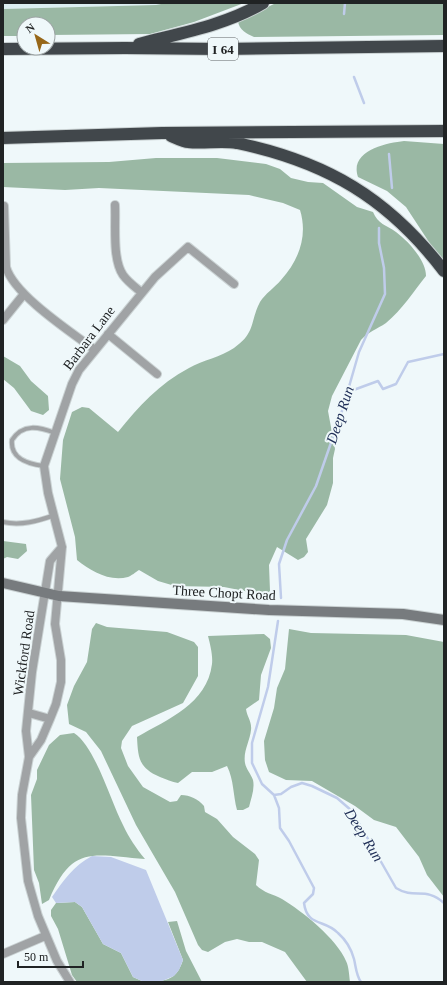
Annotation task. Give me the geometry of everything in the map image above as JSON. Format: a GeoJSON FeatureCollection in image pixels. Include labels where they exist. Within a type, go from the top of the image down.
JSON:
{"type":"FeatureCollection","features":[{"type":"Feature","properties":{"kind":"highway"},"geometry":{"type":"LineString","coordinates":[[125,48],[209,26],[250,10],[263,3]]}},
{"type":"Feature","properties":{"kind":"highway","name":"I 64"},"geometry":{"type":"LineString","coordinates":[[3,49],[221,49],[444,46]]}},
{"type":"Feature","properties":{"kind":"highway"},"geometry":{"type":"LineString","coordinates":[[3,138],[162,133],[444,132]]}},
{"type":"Feature","properties":{"kind":"highway"},"geometry":{"type":"LineString","coordinates":[[162,133],[187,142],[234,143],[271,151],[307,162],[329,172],[373,199],[396,217],[426,248],[444,270]]}},
{"type":"Feature","properties":{"kind":"main road","name":"Three Chopt Road"},"geometry":{"type":"LineString","coordinates":[[3,583],[59,596],[269,610],[403,614],[444,620]]}},
{"type":"Feature","properties":{"kind":"street"},"geometry":{"type":"LineString","coordinates":[[115,205],[116,257],[119,268],[130,283],[141,292]]}},
{"type":"Feature","properties":{"kind":"street"},"geometry":{"type":"LineString","coordinates":[[4,206],[6,267],[8,276],[24,294],[95,350]]}},
{"type":"Feature","properties":{"kind":"street","name":"Barbara Lane"},"geometry":{"type":"LineString","coordinates":[[59,596],[62,547],[55,514],[48,493],[44,466],[72,384],[79,370],[141,292],[188,247],[234,284]]}},
{"type":"Feature","properties":{"kind":"street"},"geometry":{"type":"LineString","coordinates":[[3,320],[24,294]]}},
{"type":"Feature","properties":{"kind":"street"},"geometry":{"type":"LineString","coordinates":[[108,334],[158,374]]}},
{"type":"Feature","properties":{"kind":"street"},"geometry":{"type":"LineString","coordinates":[[46,593],[50,561],[62,547]]}},
{"type":"Feature","properties":{"kind":"street","name":"Wickford Road"},"geometry":{"type":"LineString","coordinates":[[46,593],[32,672],[29,713],[50,719],[56,704],[61,682],[61,660],[55,624],[59,596]]}},
{"type":"Feature","properties":{"kind":"street"},"geometry":{"type":"LineString","coordinates":[[29,713],[26,739],[29,757],[21,805],[28,881],[38,916],[46,936],[57,961],[70,982]]}},
{"type":"Feature","properties":{"kind":"street"},"geometry":{"type":"LineString","coordinates":[[29,757],[41,740],[50,719]]}},
{"type":"Feature","properties":{"kind":"street"},"geometry":{"type":"LineString","coordinates":[[3,954],[46,936]]}},
{"type":"Feature","properties":{"kind":"lane"},"geometry":{"type":"LineString","coordinates":[[44,466],[31,464],[19,459],[13,450],[12,440],[20,431],[34,427],[55,433]]}},
{"type":"Feature","properties":{"kind":"lane"},"geometry":{"type":"LineString","coordinates":[[3,522],[14,525],[40,520],[55,514]]}},
{"type":"Feature","properties":{"kind":"shaded area"},"geometry":{"type":"Polygon","coordinates":[[[3,3],[166,3],[156,5],[3,9],[3,3]]]}},
{"type":"Feature","properties":{"kind":"green space"},"geometry":{"type":"Polygon","coordinates":[[[166,3],[244,3],[194,22],[150,34],[56,35],[56,16],[16,16],[16,36],[3,36],[3,9],[156,5],[166,3]]]}},
{"type":"Feature","properties":{"kind":"green space"},"geometry":{"type":"Polygon","coordinates":[[[276,3],[444,3],[444,35],[254,37],[246,33],[240,27],[238,21],[276,3]]]}},
{"type":"Feature","properties":{"kind":"green space"},"geometry":{"type":"Polygon","coordinates":[[[404,141],[444,144],[444,265],[406,207],[387,191],[358,177],[357,168],[359,161],[364,155],[379,146],[404,141]]]}},
{"type":"Feature","properties":{"kind":"green space"},"geometry":{"type":"Polygon","coordinates":[[[156,158],[217,158],[266,164],[280,169],[291,178],[308,182],[323,183],[357,207],[373,212],[380,222],[406,240],[420,257],[425,270],[426,276],[408,300],[386,323],[361,340],[332,396],[328,411],[335,449],[333,458],[333,483],[327,505],[306,539],[308,552],[304,557],[298,560],[277,547],[269,565],[270,591],[265,595],[224,587],[175,586],[158,581],[139,570],[128,577],[107,577],[94,572],[77,560],[75,537],[60,479],[63,440],[72,412],[82,407],[89,408],[118,432],[150,396],[168,381],[194,365],[223,354],[234,348],[246,337],[249,332],[260,302],[281,280],[293,264],[302,238],[303,229],[300,210],[283,203],[249,195],[99,188],[65,190],[3,187],[3,163],[109,162],[156,158]]]}},
{"type":"Feature","properties":{"kind":"green space"},"geometry":{"type":"Polygon","coordinates":[[[3,356],[20,366],[31,381],[48,396],[49,410],[43,415],[31,411],[14,388],[3,379],[3,356]]]}},
{"type":"Feature","properties":{"kind":"green space"},"geometry":{"type":"Polygon","coordinates":[[[3,541],[26,544],[27,551],[18,559],[7,557],[3,559],[3,541]]]}},
{"type":"Feature","properties":{"kind":"green space"},"geometry":{"type":"Polygon","coordinates":[[[96,623],[107,627],[167,632],[194,642],[198,647],[198,676],[183,703],[132,726],[122,741],[121,748],[128,766],[143,787],[170,802],[177,801],[181,795],[191,797],[199,801],[204,806],[205,812],[217,819],[233,837],[255,854],[259,860],[256,885],[262,890],[290,904],[309,918],[327,935],[346,961],[350,982],[307,982],[285,952],[262,942],[249,942],[237,939],[225,942],[208,952],[202,950],[198,945],[175,892],[136,825],[101,751],[86,732],[69,724],[67,705],[74,686],[87,662],[92,629],[96,623]]]}},
{"type":"Feature","properties":{"kind":"green space"},"geometry":{"type":"Polygon","coordinates":[[[289,629],[311,633],[406,635],[444,642],[444,897],[427,875],[419,857],[396,827],[374,820],[355,806],[312,781],[286,780],[269,772],[265,760],[264,741],[274,708],[277,688],[285,669],[289,629]]]}},
{"type":"Feature","properties":{"kind":"green space"},"geometry":{"type":"Polygon","coordinates":[[[264,634],[270,639],[271,648],[261,675],[259,700],[246,709],[251,727],[245,754],[245,763],[253,780],[254,787],[249,807],[243,810],[237,810],[231,777],[227,766],[212,772],[192,772],[178,783],[153,774],[148,770],[141,762],[139,757],[137,737],[173,717],[194,700],[203,690],[209,678],[212,664],[212,653],[208,636],[264,634]]]}},
{"type":"Feature","properties":{"kind":"green space"},"geometry":{"type":"Polygon","coordinates":[[[74,733],[82,740],[96,762],[125,830],[145,859],[98,855],[86,857],[76,861],[66,869],[49,900],[42,904],[39,883],[34,870],[31,795],[37,779],[37,770],[49,745],[60,735],[74,733]]]}},
{"type":"Feature","properties":{"kind":"green space"},"geometry":{"type":"Polygon","coordinates":[[[75,902],[82,907],[103,944],[121,953],[133,977],[144,982],[77,982],[72,975],[58,929],[51,916],[51,910],[56,903],[75,902]]]}},
{"type":"Feature","properties":{"kind":"green space"},"geometry":{"type":"Polygon","coordinates":[[[177,921],[186,951],[202,982],[152,982],[172,977],[181,966],[183,960],[168,922],[177,921]]]}},
{"type":"Feature","properties":{"kind":"water"},"geometry":{"type":"Polygon","coordinates":[[[92,856],[111,857],[146,870],[183,960],[179,970],[174,976],[162,981],[144,982],[133,977],[121,953],[103,944],[82,907],[75,902],[56,903],[52,897],[65,879],[79,864],[92,856]]]}},
{"type":"Feature","properties":{"kind":"waterway","name":"Deep Run"},"geometry":{"type":"LineString","coordinates":[[344,14],[345,3]]}},
{"type":"Feature","properties":{"kind":"waterway","name":"Deep Run"},"geometry":{"type":"LineString","coordinates":[[354,77],[364,103]]}},
{"type":"Feature","properties":{"kind":"waterway","name":"Deep Run"},"geometry":{"type":"LineString","coordinates":[[389,154],[392,188]]}},
{"type":"Feature","properties":{"kind":"waterway","name":"Deep Run"},"geometry":{"type":"LineString","coordinates":[[281,598],[279,564],[287,540],[316,486],[342,411],[359,352],[385,294],[384,268],[379,243],[379,228]]}},
{"type":"Feature","properties":{"kind":"waterway"},"geometry":{"type":"LineString","coordinates":[[348,392],[378,381],[383,389],[396,384],[408,362],[444,354]]}},
{"type":"Feature","properties":{"kind":"waterway","name":"Deep Run"},"geometry":{"type":"LineString","coordinates":[[278,621],[268,687],[252,743],[252,763],[262,784],[274,795],[279,808],[280,828],[289,841],[314,888],[313,894],[304,903],[306,911],[309,916],[317,922],[333,929],[346,941],[353,955],[357,974],[361,982]]}},
{"type":"Feature","properties":{"kind":"waterway","name":"Deep Run"},"geometry":{"type":"LineString","coordinates":[[274,795],[281,794],[291,787],[302,783],[337,798],[352,811],[396,888],[409,893],[431,895],[444,903]]}}]}
